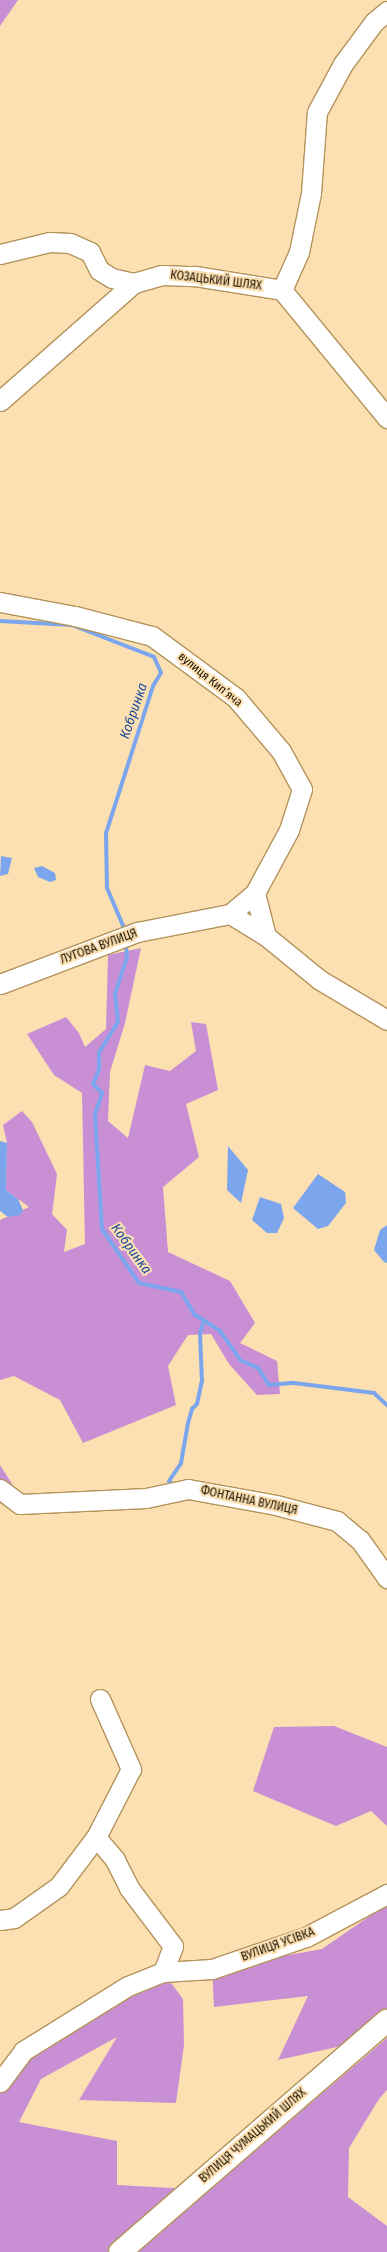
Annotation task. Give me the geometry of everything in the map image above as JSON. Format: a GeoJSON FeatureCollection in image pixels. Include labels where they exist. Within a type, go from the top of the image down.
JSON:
{"type":"FeatureCollection","features":[{"type":"Feature","properties":{"kind":"main road","name":"ВУЛИЦЯ ЧУМАЦЬКИЙ ШЛЯХ"},"geometry":{"type":"LineString","coordinates":[[120,2252],[387,2021]]}},
{"type":"Feature","properties":{"kind":"street"},"geometry":{"type":"LineString","coordinates":[[387,11],[374,22],[342,64],[317,112],[311,193],[299,252],[282,290],[387,418]]}},
{"type":"Feature","properties":{"kind":"street"},"geometry":{"type":"LineString","coordinates":[[0,254],[50,242],[70,242],[90,252],[100,270],[112,278],[134,283]]}},
{"type":"Feature","properties":{"kind":"street","name":"КОЗАЦЬКИЙ ШЛЯХ"},"geometry":{"type":"LineString","coordinates":[[0,401],[134,283],[162,274],[196,276],[282,290]]}},
{"type":"Feature","properties":{"kind":"street","name":"вулиця Кипʼяча"},"geometry":{"type":"LineString","coordinates":[[0,602],[75,616],[152,636],[236,698],[281,751],[302,789],[289,830],[255,893]]}},
{"type":"Feature","properties":{"kind":"street"},"geometry":{"type":"LineString","coordinates":[[266,936],[255,893],[230,914],[266,936],[320,980],[384,1012]]}},
{"type":"Feature","properties":{"kind":"street","name":"ЛУГОВА ВУЛИЦЯ"},"geometry":{"type":"LineString","coordinates":[[0,984],[137,932],[230,914]]}},
{"type":"Feature","properties":{"kind":"street","name":"ФОНТАННА ВУЛИЦЯ"},"geometry":{"type":"LineString","coordinates":[[0,1490],[20,1504],[146,1498],[188,1489],[276,1505],[337,1522],[360,1540],[387,1578]]}},
{"type":"Feature","properties":{"kind":"street"},"geometry":{"type":"LineString","coordinates":[[0,1920],[14,1918],[59,1886],[96,1837],[130,1769],[100,1698]]}},
{"type":"Feature","properties":{"kind":"street"},"geometry":{"type":"LineString","coordinates":[[96,1837],[115,1860],[129,1888],[173,1946],[163,1972]]}},
{"type":"Feature","properties":{"kind":"street","name":"ВУЛИЦЯ УСІВКА"},"geometry":{"type":"LineString","coordinates":[[0,2082],[23,2050],[128,1986],[163,1972],[212,1969],[306,1937],[386,1894]]}},
{"type":"Feature","properties":{"kind":"shaded area"},"geometry":{"type":"Polygon","coordinates":[[[0,0],[18,0],[0,26],[0,0]]]}},
{"type":"Feature","properties":{"kind":"shaded area"},"geometry":{"type":"Polygon","coordinates":[[[141,948],[125,1023],[110,1072],[108,1121],[128,1138],[145,1065],[170,1071],[196,1051],[191,1022],[206,1024],[218,1090],[186,1104],[199,1157],[163,1187],[168,1252],[230,1281],[255,1323],[240,1343],[277,1361],[280,1394],[257,1395],[229,1364],[211,1334],[188,1335],[168,1366],[176,1405],[83,1443],[60,1400],[14,1376],[0,1380],[0,1220],[29,1207],[6,1190],[7,1143],[3,1125],[22,1111],[32,1122],[57,1174],[52,1214],[67,1230],[64,1252],[85,1244],[82,1093],[54,1075],[27,1034],[66,1017],[79,1033],[85,1047],[106,1029],[108,955],[141,948]]]}},
{"type":"Feature","properties":{"kind":"shaded area"},"geometry":{"type":"Polygon","coordinates":[[[0,1465],[14,1487],[0,1504],[0,1465]]]}},
{"type":"Feature","properties":{"kind":"shaded area"},"geometry":{"type":"Polygon","coordinates":[[[334,1726],[387,1747],[387,1826],[371,1811],[336,1826],[253,1791],[274,1727],[334,1726]]]}},
{"type":"Feature","properties":{"kind":"shaded area"},"geometry":{"type":"Polygon","coordinates":[[[387,1904],[387,2036],[278,2060],[308,1996],[214,2007],[212,1969],[322,1949],[387,1904]]]}},
{"type":"Feature","properties":{"kind":"shaded area"},"geometry":{"type":"Polygon","coordinates":[[[163,1972],[183,1999],[184,2045],[176,2103],[79,2100],[117,2037],[41,2079],[19,2122],[117,2141],[117,2185],[209,2190],[387,2038],[387,2090],[379,2099],[349,2148],[348,2197],[387,2226],[387,2252],[0,2252],[0,2082],[23,2051],[163,1972]]]}},
{"type":"Feature","properties":{"kind":"water"},"geometry":{"type":"Polygon","coordinates":[[[1,856],[12,858],[8,874],[0,876],[1,856]]]}},
{"type":"Feature","properties":{"kind":"water"},"geometry":{"type":"Polygon","coordinates":[[[42,866],[55,873],[56,880],[50,882],[38,877],[34,868],[42,866]]]}},
{"type":"Feature","properties":{"kind":"water"},"geometry":{"type":"Polygon","coordinates":[[[0,1141],[7,1143],[6,1190],[18,1199],[23,1210],[20,1215],[8,1217],[0,1211],[0,1141]]]}},
{"type":"Feature","properties":{"kind":"water"},"geometry":{"type":"Polygon","coordinates":[[[228,1146],[248,1170],[241,1203],[227,1190],[228,1146]]]}},
{"type":"Feature","properties":{"kind":"water"},"geometry":{"type":"Polygon","coordinates":[[[318,1174],[345,1192],[346,1203],[328,1226],[318,1229],[293,1208],[318,1174]]]}},
{"type":"Feature","properties":{"kind":"water"},"geometry":{"type":"Polygon","coordinates":[[[260,1197],[281,1204],[284,1218],[277,1233],[267,1233],[252,1220],[260,1197]]]}},
{"type":"Feature","properties":{"kind":"water"},"geometry":{"type":"Polygon","coordinates":[[[387,1225],[387,1263],[374,1250],[380,1230],[387,1225]]]}},
{"type":"Feature","properties":{"kind":"waterway","name":"Кобринка"},"geometry":{"type":"LineString","coordinates":[[0,621],[72,625],[154,657],[161,673],[153,686],[106,833],[107,888],[124,928]]}},
{"type":"Feature","properties":{"kind":"waterway","name":"Кобринка"},"geometry":{"type":"LineString","coordinates":[[126,946],[127,957],[115,993],[118,1022],[99,1053],[99,1070],[93,1084],[102,1093],[95,1115],[102,1229],[139,1283],[181,1292],[194,1314],[220,1331],[240,1360],[258,1368],[269,1385],[294,1383],[374,1393],[387,1405]]}},
{"type":"Feature","properties":{"kind":"waterway"},"geometry":{"type":"LineString","coordinates":[[174,1485],[169,1481],[181,1463],[188,1423],[192,1409],[197,1404],[202,1381],[200,1333],[204,1321]]}}]}
